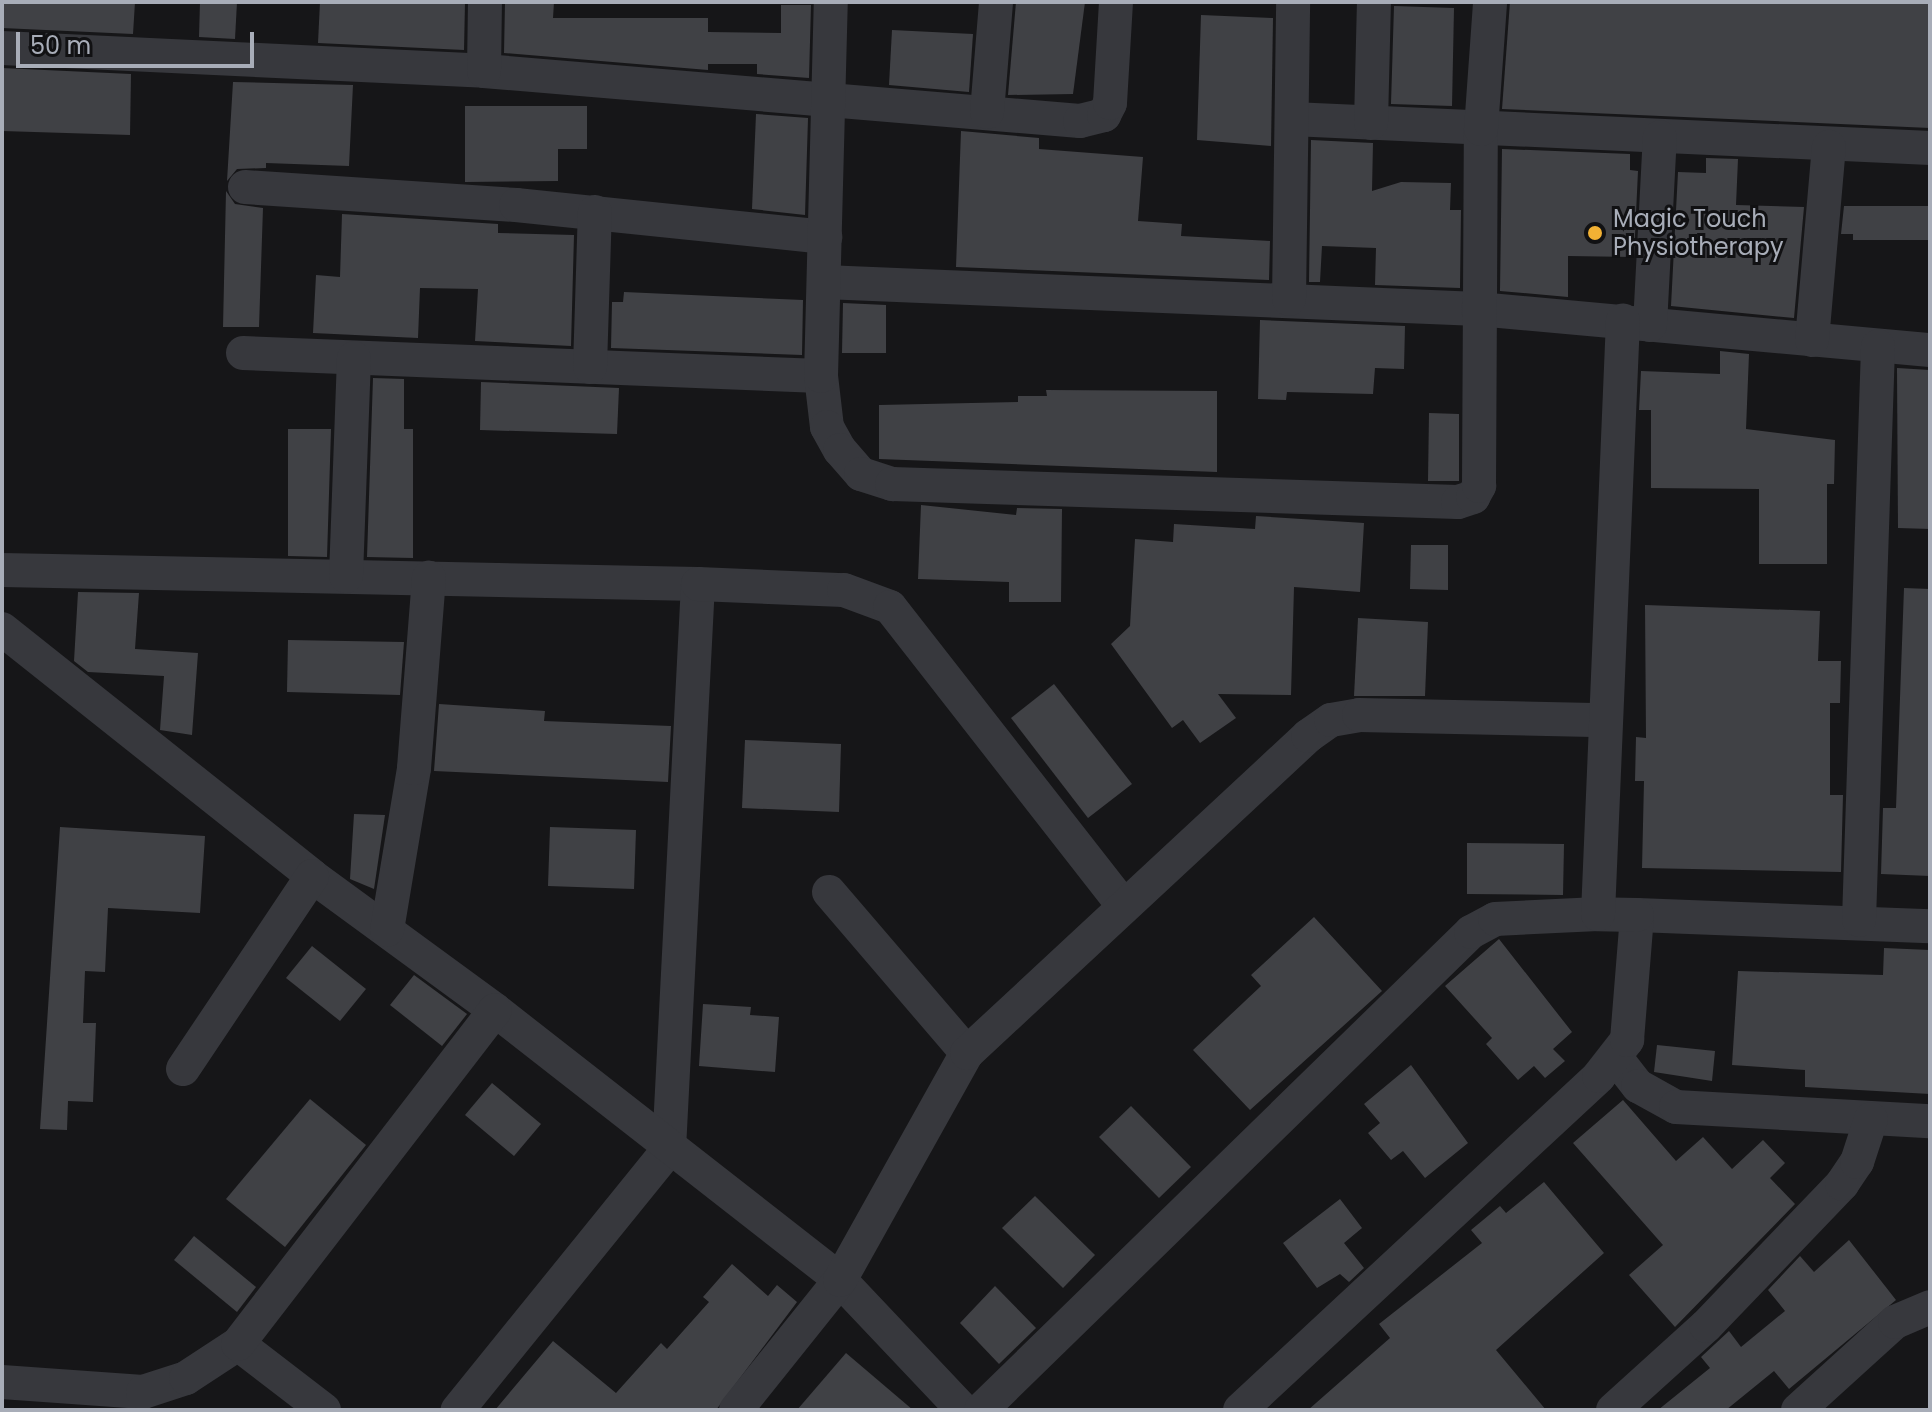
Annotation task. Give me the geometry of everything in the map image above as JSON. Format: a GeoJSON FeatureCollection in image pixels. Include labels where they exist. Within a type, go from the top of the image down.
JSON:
{"type":"FeatureCollection","features":[{"type":"Feature","properties":{"kind":"street"},"geometry":{"type":"LineString","coordinates":[[484,71],[485,2]]}},
{"type":"Feature","properties":{"kind":"street"},"geometry":{"type":"LineString","coordinates":[[831,2],[833,98],[821,376],[827,427],[840,450],[861,474],[892,484],[1458,502],[1473,497],[1479,486],[1481,129],[1490,2]]}},
{"type":"Feature","properties":{"kind":"street"},"geometry":{"type":"LineString","coordinates":[[987,112],[996,2]]}},
{"type":"Feature","properties":{"kind":"street"},"geometry":{"type":"LineString","coordinates":[[2,48],[484,71],[1080,121],[1104,115],[1116,2]]}},
{"type":"Feature","properties":{"kind":"street"},"geometry":{"type":"LineString","coordinates":[[1289,299],[1293,2]]}},
{"type":"Feature","properties":{"kind":"street"},"geometry":{"type":"LineString","coordinates":[[1371,123],[1374,2]]}},
{"type":"Feature","properties":{"kind":"street"},"geometry":{"type":"LineString","coordinates":[[1292,119],[1829,147],[1930,148]]}},
{"type":"Feature","properties":{"kind":"street"},"geometry":{"type":"LineString","coordinates":[[1598,914],[1605,720],[1637,323],[1660,137]]}},
{"type":"Feature","properties":{"kind":"street"},"geometry":{"type":"LineString","coordinates":[[1812,340],[1829,147]]}},
{"type":"Feature","properties":{"kind":"street"},"geometry":{"type":"LineString","coordinates":[[245,187],[595,212],[825,237]]}},
{"type":"Feature","properties":{"kind":"street"},"geometry":{"type":"LineString","coordinates":[[590,367],[595,212]]}},
{"type":"Feature","properties":{"kind":"street"},"geometry":{"type":"LineString","coordinates":[[824,282],[1478,309],[1930,350]]}},
{"type":"Feature","properties":{"kind":"street"},"geometry":{"type":"LineString","coordinates":[[1859,920],[1878,346]]}},
{"type":"Feature","properties":{"kind":"street"},"geometry":{"type":"LineString","coordinates":[[243,353],[821,376]]}},
{"type":"Feature","properties":{"kind":"street"},"geometry":{"type":"LineString","coordinates":[[346,576],[354,358]]}},
{"type":"Feature","properties":{"kind":"street"},"geometry":{"type":"LineString","coordinates":[[2,570],[698,584],[844,590],[890,607],[1124,906]]}},
{"type":"Feature","properties":{"kind":"street"},"geometry":{"type":"LineString","coordinates":[[387,930],[414,768],[429,578]]}},
{"type":"Feature","properties":{"kind":"street"},"geometry":{"type":"LineString","coordinates":[[458,1410],[669,1149],[698,584]]}},
{"type":"Feature","properties":{"kind":"street"},"geometry":{"type":"LineString","coordinates":[[2,629],[312,876],[495,1010],[840,1280],[963,1410]]}},
{"type":"Feature","properties":{"kind":"street"},"geometry":{"type":"LineString","coordinates":[[736,1410],[840,1280],[967,1053],[1273,764],[1331,720],[1359,715],[1605,720]]}},
{"type":"Feature","properties":{"kind":"street"},"geometry":{"type":"LineString","coordinates":[[183,1069],[312,876]]}},
{"type":"Feature","properties":{"kind":"street"},"geometry":{"type":"LineString","coordinates":[[829,892],[967,1053]]}},
{"type":"Feature","properties":{"kind":"street"},"geometry":{"type":"LineString","coordinates":[[981,1410],[1471,932],[1495,919],[1598,914],[1859,920],[1930,926]]}},
{"type":"Feature","properties":{"kind":"street"},"geometry":{"type":"LineString","coordinates":[[1240,1410],[1616,1058],[1633,1022],[1637,915]]}},
{"type":"Feature","properties":{"kind":"street"},"geometry":{"type":"LineString","coordinates":[[2,1382],[143,1401],[186,1378],[238,1344],[495,1010]]}},
{"type":"Feature","properties":{"kind":"street"},"geometry":{"type":"LineString","coordinates":[[1616,1058],[1638,1086],[1676,1107],[1930,1121]]}},
{"type":"Feature","properties":{"kind":"street"},"geometry":{"type":"LineString","coordinates":[[1613,1410],[1706,1326],[1842,1184],[1857,1162],[1871,1119]]}},
{"type":"Feature","properties":{"kind":"street"},"geometry":{"type":"LineString","coordinates":[[1798,1410],[1895,1322],[1930,1307]]}},
{"type":"Feature","properties":{"kind":"street"},"geometry":{"type":"LineString","coordinates":[[238,1344],[324,1410]]}},
{"type":"Feature","properties":{"kind":"building"},"geometry":{"type":"Polygon","coordinates":[[[2,2],[135,2],[133,34],[2,28],[2,2]]]}},
{"type":"Feature","properties":{"kind":"building"},"geometry":{"type":"Polygon","coordinates":[[[200,2],[237,2],[235,39],[199,37],[200,2]]]}},
{"type":"Feature","properties":{"kind":"building"},"geometry":{"type":"Polygon","coordinates":[[[320,2],[465,2],[464,50],[318,43],[320,2]]]}},
{"type":"Feature","properties":{"kind":"building"},"geometry":{"type":"Polygon","coordinates":[[[505,2],[554,2],[553,18],[708,18],[708,32],[781,33],[781,5],[811,5],[809,78],[757,74],[757,64],[708,64],[708,70],[504,53],[505,2]]]}},
{"type":"Feature","properties":{"kind":"building"},"geometry":{"type":"Polygon","coordinates":[[[1016,2],[1085,2],[1073,94],[1008,95],[1016,2]]]}},
{"type":"Feature","properties":{"kind":"building"},"geometry":{"type":"Polygon","coordinates":[[[1510,2],[1930,2],[1930,128],[1502,109],[1510,2]]]}},
{"type":"Feature","properties":{"kind":"building"},"geometry":{"type":"Polygon","coordinates":[[[1394,6],[1454,8],[1452,106],[1391,104],[1394,6]]]}},
{"type":"Feature","properties":{"kind":"building"},"geometry":{"type":"Polygon","coordinates":[[[1201,15],[1273,18],[1271,146],[1197,140],[1201,15]]]}},
{"type":"Feature","properties":{"kind":"building"},"geometry":{"type":"Polygon","coordinates":[[[892,30],[973,34],[969,92],[889,85],[892,30]]]}},
{"type":"Feature","properties":{"kind":"building"},"geometry":{"type":"Polygon","coordinates":[[[2,68],[131,74],[130,135],[2,131],[2,68]]]}},
{"type":"Feature","properties":{"kind":"building"},"geometry":{"type":"Polygon","coordinates":[[[233,82],[353,85],[349,166],[266,163],[266,168],[237,169],[227,181],[233,82]]]}},
{"type":"Feature","properties":{"kind":"building"},"geometry":{"type":"Polygon","coordinates":[[[465,106],[587,106],[587,149],[558,149],[558,181],[465,182],[465,106]]]}},
{"type":"Feature","properties":{"kind":"building"},"geometry":{"type":"Polygon","coordinates":[[[756,114],[808,118],[805,215],[752,209],[756,114]]]}},
{"type":"Feature","properties":{"kind":"building"},"geometry":{"type":"Polygon","coordinates":[[[961,131],[1039,138],[1039,149],[1143,157],[1138,221],[1182,224],[1181,236],[1270,241],[1269,280],[956,267],[961,131]]]}},
{"type":"Feature","properties":{"kind":"building"},"geometry":{"type":"Polygon","coordinates":[[[1311,140],[1373,143],[1372,191],[1401,182],[1451,183],[1450,210],[1461,210],[1460,288],[1375,285],[1376,248],[1322,246],[1320,282],[1309,282],[1311,140]]]}},
{"type":"Feature","properties":{"kind":"building"},"geometry":{"type":"Polygon","coordinates":[[[1502,149],[1630,154],[1630,170],[1638,171],[1634,257],[1568,256],[1568,297],[1500,291],[1502,149]]]}},
{"type":"Feature","properties":{"kind":"building"},"geometry":{"type":"Polygon","coordinates":[[[1706,158],[1738,159],[1736,205],[1804,207],[1794,318],[1671,306],[1678,172],[1706,173],[1706,158]]]}},
{"type":"Feature","properties":{"kind":"building"},"geometry":{"type":"Polygon","coordinates":[[[226,191],[235,204],[263,208],[259,327],[223,327],[226,191]]]}},
{"type":"Feature","properties":{"kind":"building"},"geometry":{"type":"Polygon","coordinates":[[[1844,206],[1930,206],[1930,240],[1853,240],[1853,234],[1841,234],[1844,206]]]}},
{"type":"Feature","properties":{"kind":"building"},"geometry":{"type":"Polygon","coordinates":[[[342,214],[498,224],[498,233],[574,235],[571,346],[475,341],[478,289],[420,288],[418,338],[313,333],[316,275],[340,277],[342,214]]]}},
{"type":"Feature","properties":{"kind":"building"},"geometry":{"type":"Polygon","coordinates":[[[624,292],[803,300],[802,355],[611,348],[612,302],[623,302],[624,292]]]}},
{"type":"Feature","properties":{"kind":"building"},"geometry":{"type":"Polygon","coordinates":[[[843,303],[886,305],[886,353],[842,353],[843,303]]]}},
{"type":"Feature","properties":{"kind":"building"},"geometry":{"type":"Polygon","coordinates":[[[1260,320],[1405,326],[1404,369],[1375,368],[1373,394],[1287,392],[1286,400],[1258,399],[1260,320]]]}},
{"type":"Feature","properties":{"kind":"building"},"geometry":{"type":"Polygon","coordinates":[[[1720,351],[1749,354],[1746,429],[1835,440],[1834,484],[1827,484],[1827,564],[1759,564],[1759,489],[1651,488],[1651,410],[1639,410],[1641,371],[1720,374],[1720,351]]]}},
{"type":"Feature","properties":{"kind":"building"},"geometry":{"type":"Polygon","coordinates":[[[1897,368],[1930,370],[1930,529],[1898,528],[1897,368]]]}},
{"type":"Feature","properties":{"kind":"building"},"geometry":{"type":"Polygon","coordinates":[[[373,378],[404,379],[404,429],[413,429],[413,558],[367,557],[373,378]]]}},
{"type":"Feature","properties":{"kind":"building"},"geometry":{"type":"Polygon","coordinates":[[[481,382],[619,388],[617,434],[480,430],[481,382]]]}},
{"type":"Feature","properties":{"kind":"building"},"geometry":{"type":"Polygon","coordinates":[[[1046,390],[1217,391],[1217,472],[879,459],[879,405],[1018,402],[1018,396],[1047,396],[1046,390]]]}},
{"type":"Feature","properties":{"kind":"building"},"geometry":{"type":"Polygon","coordinates":[[[1429,413],[1459,414],[1459,481],[1428,481],[1429,413]]]}},
{"type":"Feature","properties":{"kind":"building"},"geometry":{"type":"Polygon","coordinates":[[[288,429],[331,429],[327,557],[288,556],[288,429]]]}},
{"type":"Feature","properties":{"kind":"building"},"geometry":{"type":"Polygon","coordinates":[[[921,505],[1016,515],[1017,508],[1062,509],[1061,602],[1009,602],[1009,582],[918,579],[921,505]]]}},
{"type":"Feature","properties":{"kind":"building"},"geometry":{"type":"Polygon","coordinates":[[[1256,516],[1364,523],[1360,592],[1294,587],[1291,695],[1218,694],[1236,718],[1200,743],[1183,720],[1172,728],[1111,644],[1130,626],[1135,539],[1173,542],[1174,524],[1255,529],[1256,516]]]}},
{"type":"Feature","properties":{"kind":"building"},"geometry":{"type":"Polygon","coordinates":[[[1411,545],[1448,545],[1448,590],[1410,589],[1411,545]]]}},
{"type":"Feature","properties":{"kind":"building"},"geometry":{"type":"Polygon","coordinates":[[[1904,588],[1930,589],[1930,876],[1881,874],[1883,808],[1896,808],[1904,588]]]}},
{"type":"Feature","properties":{"kind":"building"},"geometry":{"type":"Polygon","coordinates":[[[78,592],[139,593],[135,649],[198,653],[192,735],[160,730],[164,676],[88,672],[74,661],[78,592]]]}},
{"type":"Feature","properties":{"kind":"building"},"geometry":{"type":"Polygon","coordinates":[[[1645,605],[1820,611],[1818,661],[1841,661],[1840,703],[1830,703],[1830,795],[1843,795],[1841,872],[1642,868],[1644,781],[1635,781],[1636,737],[1646,738],[1645,605]]]}},
{"type":"Feature","properties":{"kind":"building"},"geometry":{"type":"Polygon","coordinates":[[[1358,618],[1428,622],[1425,696],[1354,696],[1358,618]]]}},
{"type":"Feature","properties":{"kind":"building"},"geometry":{"type":"Polygon","coordinates":[[[288,640],[404,642],[400,695],[287,692],[288,640]]]}},
{"type":"Feature","properties":{"kind":"building"},"geometry":{"type":"Polygon","coordinates":[[[1054,684],[1132,784],[1088,818],[1011,718],[1054,684]]]}},
{"type":"Feature","properties":{"kind":"building"},"geometry":{"type":"Polygon","coordinates":[[[439,704],[545,711],[544,721],[671,726],[668,782],[434,771],[439,704]]]}},
{"type":"Feature","properties":{"kind":"building"},"geometry":{"type":"Polygon","coordinates":[[[745,740],[841,744],[839,812],[742,808],[745,740]]]}},
{"type":"Feature","properties":{"kind":"building"},"geometry":{"type":"Polygon","coordinates":[[[354,814],[385,815],[374,889],[350,879],[354,814]]]}},
{"type":"Feature","properties":{"kind":"building"},"geometry":{"type":"Polygon","coordinates":[[[60,827],[205,836],[200,913],[108,908],[105,972],[85,971],[83,1023],[96,1023],[93,1102],[68,1101],[67,1130],[40,1129],[60,827]]]}},
{"type":"Feature","properties":{"kind":"building"},"geometry":{"type":"Polygon","coordinates":[[[550,827],[636,830],[634,889],[548,886],[550,827]]]}},
{"type":"Feature","properties":{"kind":"building"},"geometry":{"type":"Polygon","coordinates":[[[1467,843],[1564,844],[1563,895],[1467,894],[1467,843]]]}},
{"type":"Feature","properties":{"kind":"building"},"geometry":{"type":"Polygon","coordinates":[[[1314,917],[1382,991],[1250,1110],[1193,1050],[1261,986],[1251,975],[1314,917]]]}},
{"type":"Feature","properties":{"kind":"building"},"geometry":{"type":"Polygon","coordinates":[[[1499,939],[1572,1032],[1553,1049],[1565,1061],[1545,1078],[1534,1066],[1518,1080],[1486,1044],[1492,1038],[1445,986],[1499,939]]]}},
{"type":"Feature","properties":{"kind":"building"},"geometry":{"type":"Polygon","coordinates":[[[312,946],[366,989],[340,1021],[286,978],[312,946]]]}},
{"type":"Feature","properties":{"kind":"building"},"geometry":{"type":"Polygon","coordinates":[[[1884,948],[1930,950],[1930,1094],[1805,1087],[1805,1070],[1732,1065],[1738,971],[1883,975],[1884,948]]]}},
{"type":"Feature","properties":{"kind":"building"},"geometry":{"type":"Polygon","coordinates":[[[414,975],[467,1014],[442,1046],[390,1005],[414,975]]]}},
{"type":"Feature","properties":{"kind":"building"},"geometry":{"type":"Polygon","coordinates":[[[703,1004],[751,1007],[750,1015],[779,1017],[775,1072],[699,1066],[703,1004]]]}},
{"type":"Feature","properties":{"kind":"building"},"geometry":{"type":"Polygon","coordinates":[[[1657,1045],[1715,1051],[1712,1081],[1654,1072],[1657,1045]]]}},
{"type":"Feature","properties":{"kind":"building"},"geometry":{"type":"Polygon","coordinates":[[[1411,1065],[1468,1143],[1425,1178],[1403,1151],[1391,1160],[1368,1133],[1380,1123],[1364,1104],[1411,1065]]]}},
{"type":"Feature","properties":{"kind":"building"},"geometry":{"type":"Polygon","coordinates":[[[492,1083],[541,1124],[514,1156],[465,1115],[492,1083]]]}},
{"type":"Feature","properties":{"kind":"building"},"geometry":{"type":"Polygon","coordinates":[[[310,1099],[366,1145],[285,1247],[226,1199],[310,1099]]]}},
{"type":"Feature","properties":{"kind":"building"},"geometry":{"type":"Polygon","coordinates":[[[1623,1100],[1676,1161],[1703,1137],[1732,1169],[1763,1140],[1785,1163],[1770,1178],[1795,1204],[1675,1327],[1629,1275],[1663,1245],[1573,1143],[1623,1100]]]}},
{"type":"Feature","properties":{"kind":"building"},"geometry":{"type":"Polygon","coordinates":[[[1131,1106],[1191,1167],[1159,1198],[1099,1137],[1131,1106]]]}},
{"type":"Feature","properties":{"kind":"building"},"geometry":{"type":"Polygon","coordinates":[[[1544,1182],[1604,1253],[1496,1350],[1546,1410],[1308,1410],[1390,1338],[1379,1324],[1482,1243],[1471,1230],[1500,1206],[1506,1213],[1544,1182]]]}},
{"type":"Feature","properties":{"kind":"building"},"geometry":{"type":"Polygon","coordinates":[[[1035,1196],[1095,1255],[1063,1288],[1002,1228],[1035,1196]]]}},
{"type":"Feature","properties":{"kind":"building"},"geometry":{"type":"Polygon","coordinates":[[[1340,1199],[1362,1228],[1344,1243],[1364,1268],[1349,1282],[1340,1274],[1317,1288],[1283,1243],[1340,1199]]]}},
{"type":"Feature","properties":{"kind":"building"},"geometry":{"type":"Polygon","coordinates":[[[194,1236],[256,1287],[237,1312],[174,1260],[194,1236]]]}},
{"type":"Feature","properties":{"kind":"building"},"geometry":{"type":"Polygon","coordinates":[[[1849,1240],[1896,1300],[1789,1389],[1774,1371],[1726,1410],[1658,1410],[1710,1368],[1701,1357],[1729,1331],[1741,1347],[1785,1311],[1768,1290],[1800,1256],[1814,1272],[1849,1240]]]}},
{"type":"Feature","properties":{"kind":"building"},"geometry":{"type":"Polygon","coordinates":[[[732,1264],[768,1296],[777,1285],[797,1302],[716,1410],[495,1410],[553,1341],[616,1393],[661,1343],[667,1349],[709,1302],[703,1297],[732,1264]]]}},
{"type":"Feature","properties":{"kind":"building"},"geometry":{"type":"Polygon","coordinates":[[[995,1286],[1036,1328],[999,1364],[960,1323],[995,1286]]]}},
{"type":"Feature","properties":{"kind":"building"},"geometry":{"type":"Polygon","coordinates":[[[846,1353],[913,1410],[797,1410],[846,1353]]]}},
{"type":"Feature","properties":{"kind":"place","name":"Magic Touch Physiotherapy"},"geometry":{"type":"Point","coordinates":[1595,233]}}]}
